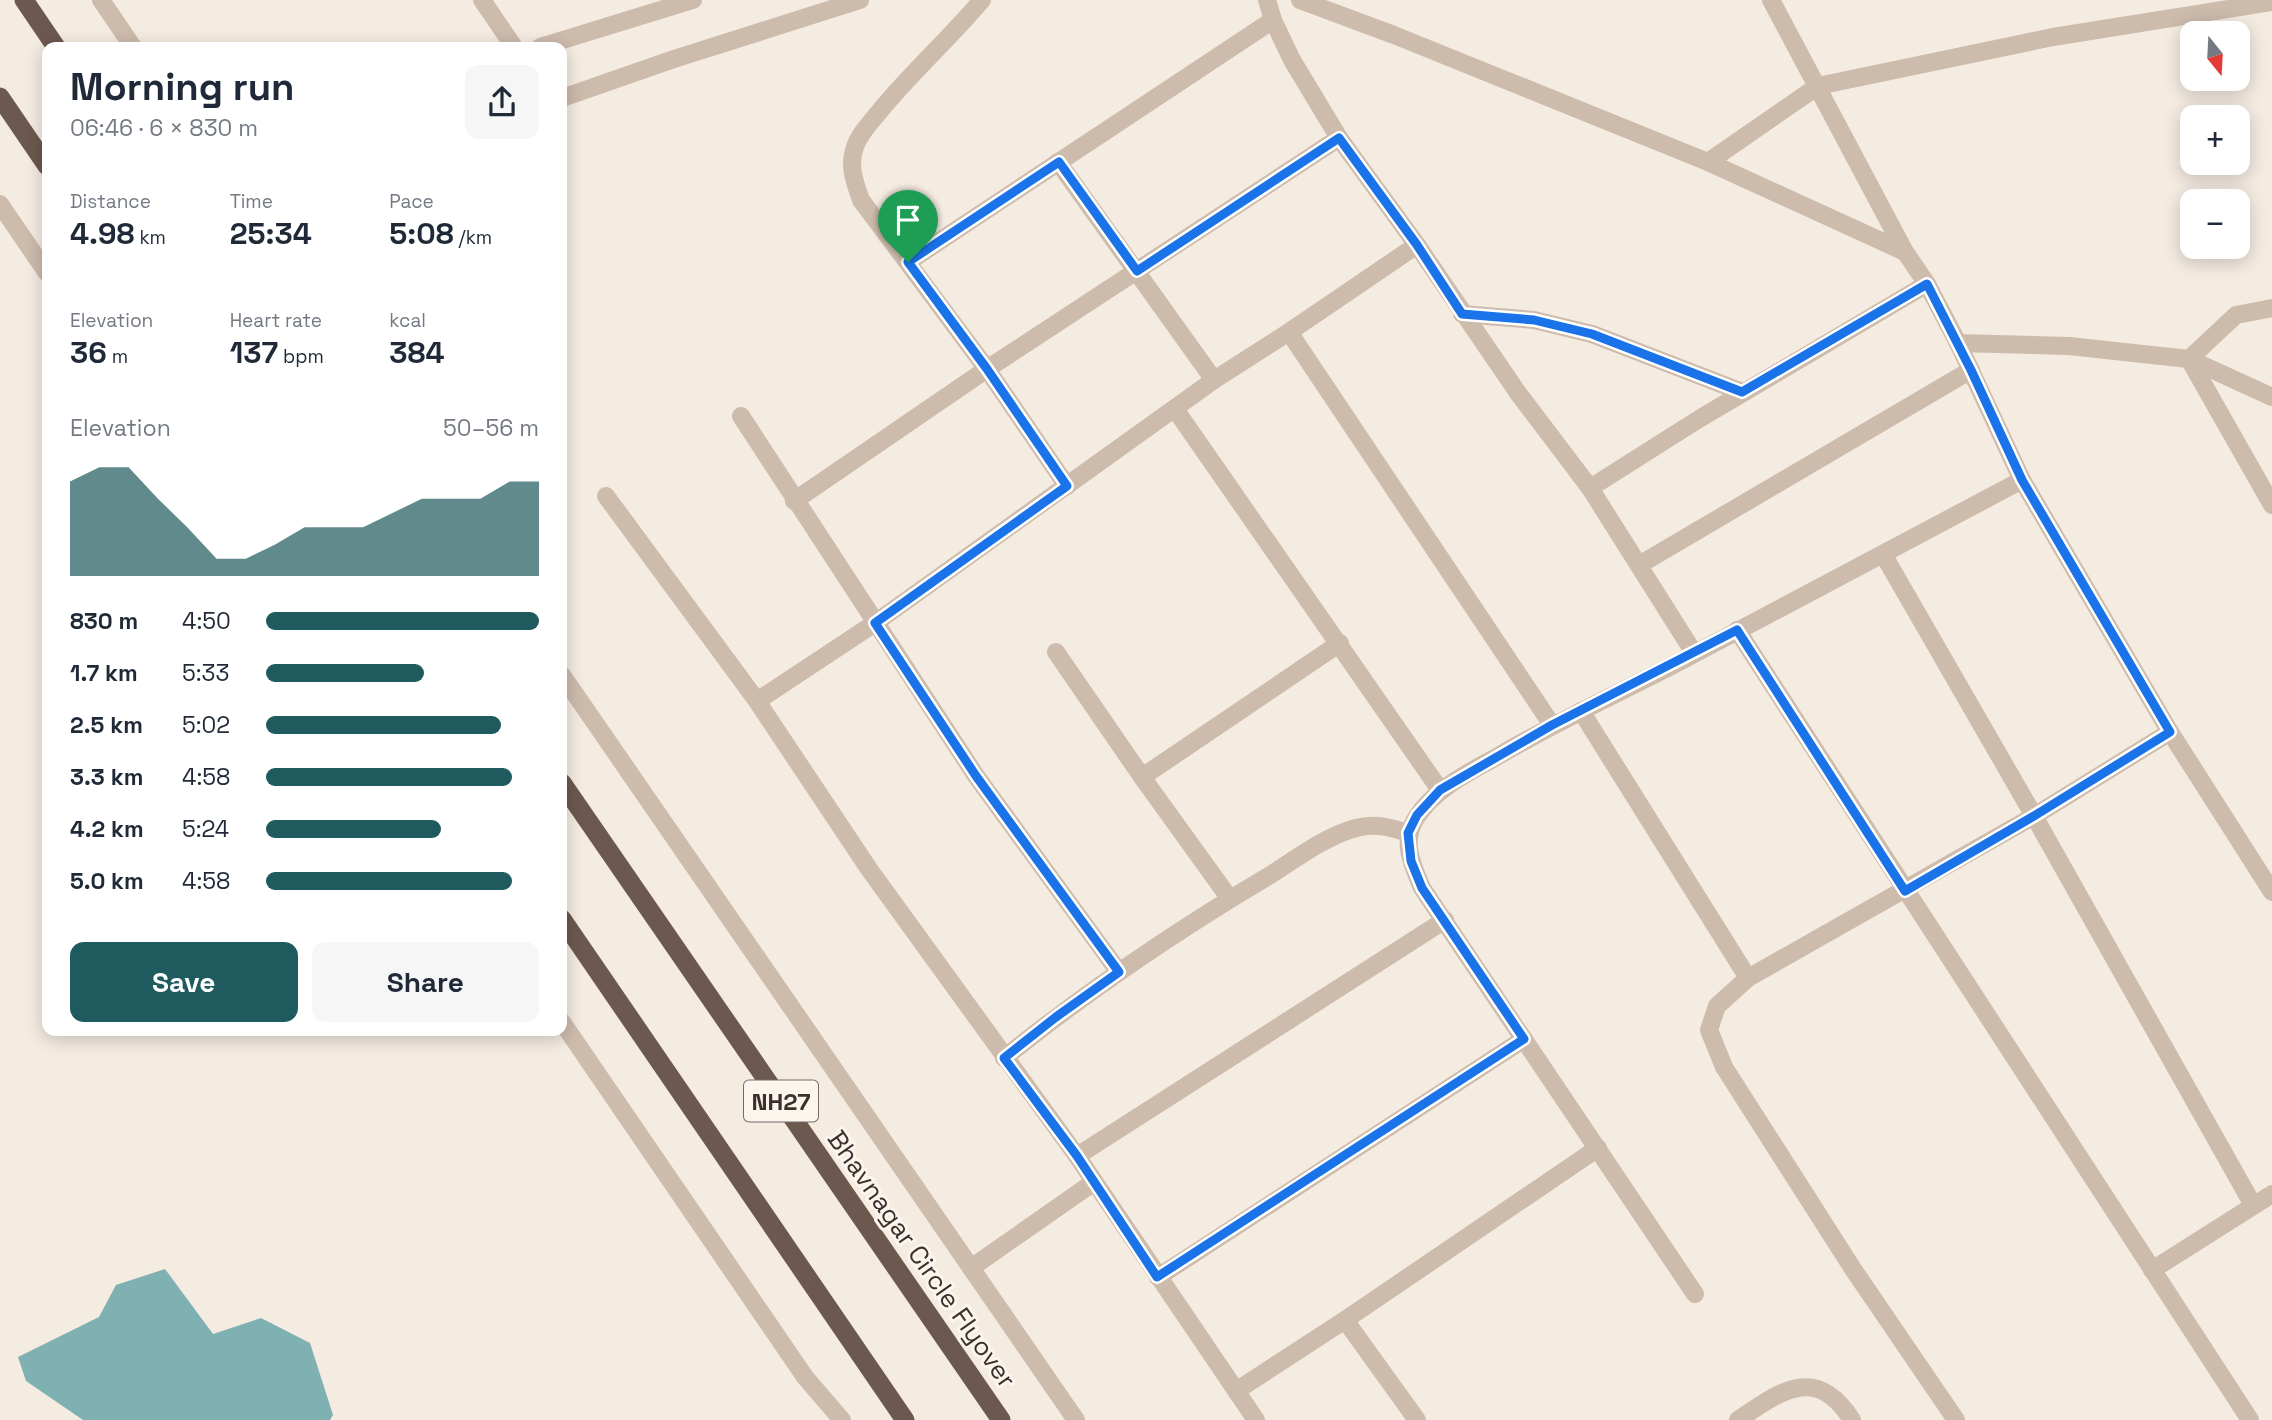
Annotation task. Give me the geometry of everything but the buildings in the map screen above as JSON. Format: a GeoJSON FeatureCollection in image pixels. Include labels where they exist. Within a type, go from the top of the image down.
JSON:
{"type":"FeatureCollection","features":[{"type":"Feature","properties":{"kind":"highway"},"geometry":{"type":"LineString","coordinates":[[24,0],[53,42]]}},
{"type":"Feature","properties":{"kind":"highway"},"geometry":{"type":"LineString","coordinates":[[0,97],[42,159]]}},
{"type":"Feature","properties":{"kind":"highway","name":"Bhavnagar Circle Flyover"},"geometry":{"type":"LineString","coordinates":[[567,790],[1001,1420]]}},
{"type":"Feature","properties":{"kind":"highway","name":"NH27"},"geometry":{"type":"LineString","coordinates":[[567,926],[905,1420]]}},
{"type":"Feature","properties":{"kind":"street"},"geometry":{"type":"LineString","coordinates":[[101,0],[130,42]]}},
{"type":"Feature","properties":{"kind":"street"},"geometry":{"type":"LineString","coordinates":[[482,0],[511,42]]}},
{"type":"Feature","properties":{"kind":"street"},"geometry":{"type":"LineString","coordinates":[[556,42],[692,0]]}},
{"type":"Feature","properties":{"kind":"street"},"geometry":{"type":"LineString","coordinates":[[567,96],[860,0]]}},
{"type":"Feature","properties":{"kind":"street"},"geometry":{"type":"LineString","coordinates":[[982,0],[957,30],[904,82],[864,131],[855,147],[852,171],[861,200],[987,369],[1067,486]]}},
{"type":"Feature","properties":{"kind":"street"},"geometry":{"type":"LineString","coordinates":[[1267,0],[1273,20],[1292,60],[1339,138],[1417,245],[1462,314],[1590,488],[1694,653]]}},
{"type":"Feature","properties":{"kind":"street"},"geometry":{"type":"LineString","coordinates":[[1300,0],[1394,35],[1707,162],[1905,252]]}},
{"type":"Feature","properties":{"kind":"street"},"geometry":{"type":"LineString","coordinates":[[1771,0],[1905,252],[1927,284],[1958,343],[2022,480],[2170,732],[2272,892]]}},
{"type":"Feature","properties":{"kind":"street"},"geometry":{"type":"LineString","coordinates":[[1707,162],[1818,86],[2053,37],[2272,2]]}},
{"type":"Feature","properties":{"kind":"street"},"geometry":{"type":"LineString","coordinates":[[908,262],[1273,20]]}},
{"type":"Feature","properties":{"kind":"street"},"geometry":{"type":"LineString","coordinates":[[794,501],[987,369],[1339,138]]}},
{"type":"Feature","properties":{"kind":"street"},"geometry":{"type":"LineString","coordinates":[[1059,162],[1214,380]]}},
{"type":"Feature","properties":{"kind":"street"},"geometry":{"type":"LineString","coordinates":[[0,204],[42,266]]}},
{"type":"Feature","properties":{"kind":"street"},"geometry":{"type":"LineString","coordinates":[[757,701],[875,623],[1214,380],[1417,245]]}},
{"type":"Feature","properties":{"kind":"street"},"geometry":{"type":"LineString","coordinates":[[1590,488],[1742,392],[1927,284]]}},
{"type":"Feature","properties":{"kind":"street"},"geometry":{"type":"LineString","coordinates":[[2189,359],[2236,315],[2272,308]]}},
{"type":"Feature","properties":{"kind":"street"},"geometry":{"type":"LineString","coordinates":[[1462,314],[1534,320],[1592,334],[1742,392]]}},
{"type":"Feature","properties":{"kind":"street"},"geometry":{"type":"LineString","coordinates":[[1289,332],[1552,725]]}},
{"type":"Feature","properties":{"kind":"street"},"geometry":{"type":"LineString","coordinates":[[1958,343],[2068,346],[2189,359],[2272,397]]}},
{"type":"Feature","properties":{"kind":"street"},"geometry":{"type":"LineString","coordinates":[[2189,359],[2272,505]]}},
{"type":"Feature","properties":{"kind":"street"},"geometry":{"type":"LineString","coordinates":[[1639,565],[1971,370]]}},
{"type":"Feature","properties":{"kind":"street"},"geometry":{"type":"LineString","coordinates":[[1175,409],[1440,790]]}},
{"type":"Feature","properties":{"kind":"street"},"geometry":{"type":"LineString","coordinates":[[741,416],[976,776],[1119,972]]}},
{"type":"Feature","properties":{"kind":"street"},"geometry":{"type":"LineString","coordinates":[[1695,1294],[1422,888],[1411,861],[1408,833],[1417,815],[1440,790],[1552,725],[2022,480]]}},
{"type":"Feature","properties":{"kind":"street"},"geometry":{"type":"LineString","coordinates":[[606,496],[757,701],[869,869],[1077,1156],[1256,1420]]}},
{"type":"Feature","properties":{"kind":"street"},"geometry":{"type":"LineString","coordinates":[[1883,554],[2253,1205]]}},
{"type":"Feature","properties":{"kind":"street"},"geometry":{"type":"LineString","coordinates":[[1737,630],[2250,1420]]}},
{"type":"Feature","properties":{"kind":"street"},"geometry":{"type":"LineString","coordinates":[[1142,777],[1340,643]]}},
{"type":"Feature","properties":{"kind":"street"},"geometry":{"type":"LineString","coordinates":[[1056,652],[1230,898]]}},
{"type":"Feature","properties":{"kind":"street"},"geometry":{"type":"LineString","coordinates":[[567,682],[1076,1420]]}},
{"type":"Feature","properties":{"kind":"street"},"geometry":{"type":"LineString","coordinates":[[1581,711],[1748,978]]}},
{"type":"Feature","properties":{"kind":"street"},"geometry":{"type":"LineString","coordinates":[[1956,1420],[1853,1269],[1724,1067],[1709,1030],[1717,1006],[1748,978],[2034,816],[2170,732]]}},
{"type":"Feature","properties":{"kind":"street"},"geometry":{"type":"LineString","coordinates":[[1004,1058],[1119,972],[1230,898],[1324,842],[1355,828],[1385,825],[1408,833]]}},
{"type":"Feature","properties":{"kind":"street"},"geometry":{"type":"LineString","coordinates":[[1077,1156],[1445,920]]}},
{"type":"Feature","properties":{"kind":"street"},"geometry":{"type":"LineString","coordinates":[[567,1029],[805,1377],[842,1420]]}},
{"type":"Feature","properties":{"kind":"street"},"geometry":{"type":"LineString","coordinates":[[1157,1277],[1524,1039]]}},
{"type":"Feature","properties":{"kind":"street"},"geometry":{"type":"LineString","coordinates":[[1237,1391],[1598,1148]]}},
{"type":"Feature","properties":{"kind":"street"},"geometry":{"type":"LineString","coordinates":[[971,1268],[1094,1182]]}},
{"type":"Feature","properties":{"kind":"street"},"geometry":{"type":"LineString","coordinates":[[2152,1270],[2272,1194]]}},
{"type":"Feature","properties":{"kind":"street"},"geometry":{"type":"LineString","coordinates":[[1345,1320],[1416,1420]]}},
{"type":"Feature","properties":{"kind":"street"},"geometry":{"type":"LineString","coordinates":[[1738,1420],[1779,1392],[1803,1386],[1822,1391],[1844,1408],[1852,1420]]}},
{"type":"Feature","properties":{"kind":"water"},"geometry":{"type":"Polygon","coordinates":[[[165,1269],[213,1334],[261,1318],[310,1343],[333,1415],[330,1420],[83,1420],[26,1381],[18,1357],[99,1317],[116,1285],[165,1269]]]}},
{"type":"Feature","properties":{"kind":"route"},"geometry":{"type":"LineString","coordinates":[[1339,138],[1417,245],[1462,314],[1534,320],[1592,334],[1742,392],[1927,284],[1958,343],[2022,480],[2170,732],[1905,891],[1737,630],[1552,725],[1440,790],[1417,815],[1408,833],[1411,861],[1422,888],[1524,1039],[1157,1277],[1077,1156],[1004,1058],[1119,972],[976,776],[875,623],[1067,486],[987,369],[908,262],[1059,162],[1137,271],[1339,138]]}}]}
